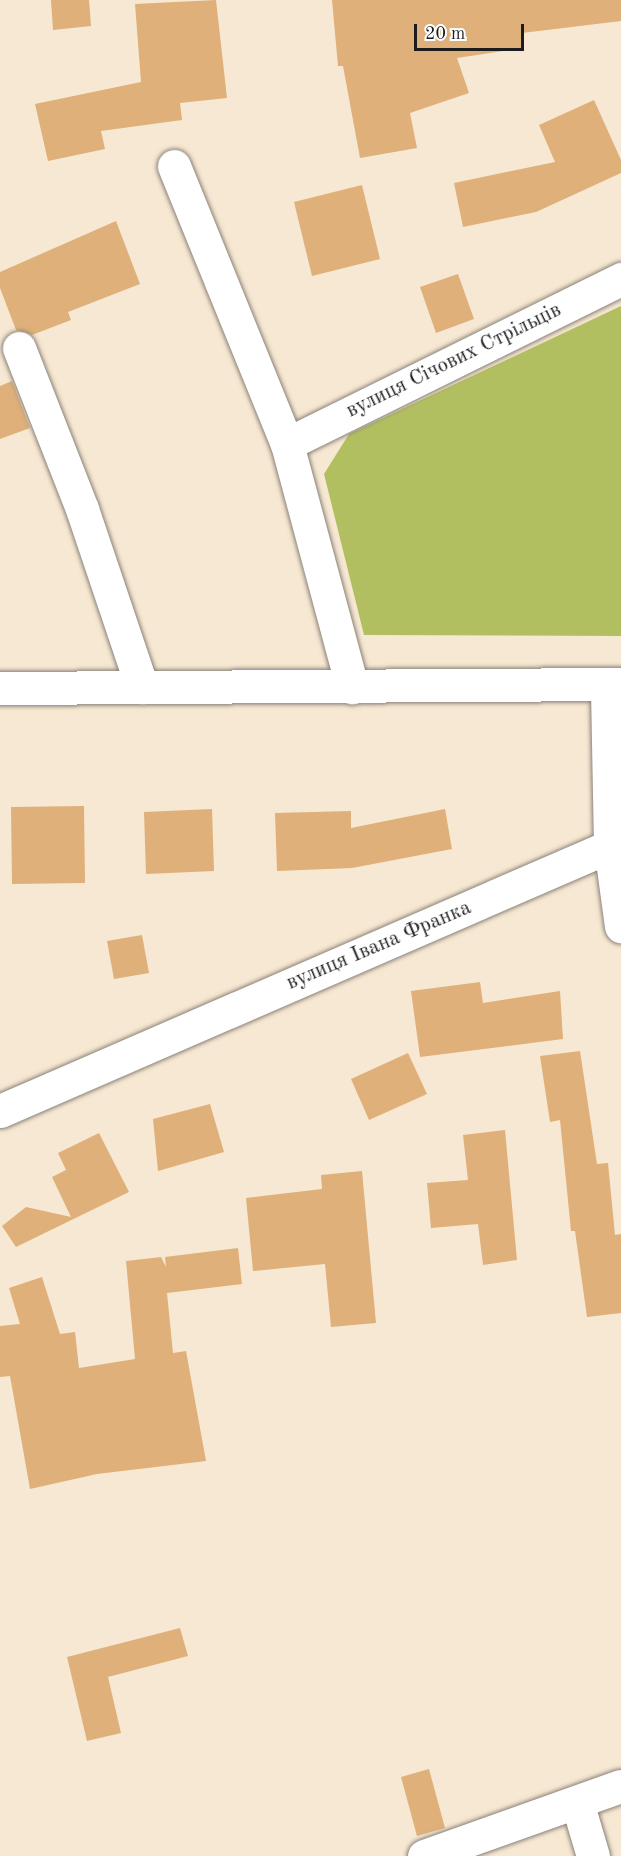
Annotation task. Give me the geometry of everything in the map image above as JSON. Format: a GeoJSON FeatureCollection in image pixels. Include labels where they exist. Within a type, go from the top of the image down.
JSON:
{"type":"FeatureCollection","features":[{"type":"Feature","properties":{"kind":"street"},"geometry":{"type":"LineString","coordinates":[[174,166],[287,444],[352,687]]}},
{"type":"Feature","properties":{"kind":"street","name":"вулиця Січових Стрільців"},"geometry":{"type":"LineString","coordinates":[[287,444],[621,279]]}},
{"type":"Feature","properties":{"kind":"street"},"geometry":{"type":"LineString","coordinates":[[19,348],[86,520],[141,687]]}},
{"type":"Feature","properties":{"kind":"street"},"geometry":{"type":"LineString","coordinates":[[0,688],[614,684],[610,846],[621,926]]}},
{"type":"Feature","properties":{"kind":"street","name":"вулиця Івана Франка"},"geometry":{"type":"LineString","coordinates":[[0,1110],[610,846]]}},
{"type":"Feature","properties":{"kind":"street"},"geometry":{"type":"LineString","coordinates":[[424,1856],[621,1786]]}},
{"type":"Feature","properties":{"kind":"street"},"geometry":{"type":"LineString","coordinates":[[577,1802],[593,1856]]}},
{"type":"Feature","properties":{"kind":"green space"},"geometry":{"type":"Polygon","coordinates":[[[621,306],[621,636],[364,635],[324,474],[349,434],[621,306]]]}},
{"type":"Feature","properties":{"kind":"building"},"geometry":{"type":"Polygon","coordinates":[[[51,0],[89,0],[91,26],[53,30],[51,0]]]}},
{"type":"Feature","properties":{"kind":"building"},"geometry":{"type":"Polygon","coordinates":[[[216,0],[227,98],[180,103],[182,120],[101,131],[105,149],[48,161],[35,104],[141,82],[135,4],[216,0]]]}},
{"type":"Feature","properties":{"kind":"building"},"geometry":{"type":"Polygon","coordinates":[[[332,0],[621,0],[621,21],[522,33],[524,48],[457,58],[469,93],[410,113],[417,148],[360,158],[343,66],[338,66],[332,0]]]}},
{"type":"Feature","properties":{"kind":"building"},"geometry":{"type":"Polygon","coordinates":[[[594,100],[621,160],[621,173],[536,212],[463,227],[454,183],[555,162],[539,125],[594,100]]]}},
{"type":"Feature","properties":{"kind":"building"},"geometry":{"type":"Polygon","coordinates":[[[362,185],[380,259],[312,276],[294,202],[362,185]]]}},
{"type":"Feature","properties":{"kind":"building"},"geometry":{"type":"Polygon","coordinates":[[[116,221],[140,284],[68,312],[71,320],[32,335],[16,330],[0,288],[0,272],[116,221]]]}},
{"type":"Feature","properties":{"kind":"building"},"geometry":{"type":"Polygon","coordinates":[[[458,274],[474,319],[436,333],[420,287],[458,274]]]}},
{"type":"Feature","properties":{"kind":"building"},"geometry":{"type":"Polygon","coordinates":[[[12,381],[30,428],[0,439],[0,386],[12,381]]]}},
{"type":"Feature","properties":{"kind":"building"},"geometry":{"type":"Polygon","coordinates":[[[84,806],[85,883],[12,884],[11,807],[84,806]]]}},
{"type":"Feature","properties":{"kind":"building"},"geometry":{"type":"Polygon","coordinates":[[[212,809],[214,871],[146,874],[144,812],[212,809]]]}},
{"type":"Feature","properties":{"kind":"building"},"geometry":{"type":"Polygon","coordinates":[[[445,809],[452,849],[352,868],[277,871],[275,813],[351,811],[351,828],[445,809]]]}},
{"type":"Feature","properties":{"kind":"building"},"geometry":{"type":"Polygon","coordinates":[[[142,935],[149,973],[114,979],[107,941],[142,935]]]}},
{"type":"Feature","properties":{"kind":"building"},"geometry":{"type":"Polygon","coordinates":[[[480,982],[483,1003],[560,991],[563,1039],[420,1057],[411,991],[480,982]]]}},
{"type":"Feature","properties":{"kind":"building"},"geometry":{"type":"Polygon","coordinates":[[[580,1051],[597,1164],[608,1163],[615,1235],[621,1234],[621,1313],[587,1317],[575,1231],[571,1231],[560,1120],[550,1122],[540,1056],[580,1051]]]}},
{"type":"Feature","properties":{"kind":"building"},"geometry":{"type":"Polygon","coordinates":[[[408,1053],[427,1094],[369,1120],[351,1079],[408,1053]]]}},
{"type":"Feature","properties":{"kind":"building"},"geometry":{"type":"Polygon","coordinates":[[[210,1104],[224,1152],[158,1171],[153,1119],[210,1104]]]}},
{"type":"Feature","properties":{"kind":"building"},"geometry":{"type":"Polygon","coordinates":[[[505,1130],[517,1260],[483,1265],[478,1224],[431,1228],[427,1183],[468,1180],[463,1135],[505,1130]]]}},
{"type":"Feature","properties":{"kind":"building"},"geometry":{"type":"Polygon","coordinates":[[[99,1133],[129,1192],[16,1247],[2,1226],[26,1207],[71,1217],[52,1177],[66,1170],[58,1153],[99,1133]]]}},
{"type":"Feature","properties":{"kind":"building"},"geometry":{"type":"Polygon","coordinates":[[[362,1171],[376,1323],[331,1327],[325,1264],[253,1271],[246,1198],[322,1189],[321,1175],[362,1171]]]}},
{"type":"Feature","properties":{"kind":"building"},"geometry":{"type":"Polygon","coordinates":[[[238,1248],[242,1284],[167,1293],[173,1353],[186,1351],[206,1461],[97,1474],[30,1489],[10,1376],[0,1377],[0,1326],[20,1324],[9,1288],[42,1277],[60,1334],[75,1332],[79,1368],[135,1359],[126,1261],[161,1257],[166,1267],[165,1257],[238,1248]]]}},
{"type":"Feature","properties":{"kind":"building"},"geometry":{"type":"Polygon","coordinates":[[[180,1628],[188,1656],[108,1677],[121,1733],[87,1741],[67,1657],[180,1628]]]}},
{"type":"Feature","properties":{"kind":"building"},"geometry":{"type":"Polygon","coordinates":[[[429,1769],[445,1828],[417,1836],[401,1777],[429,1769]]]}}]}
